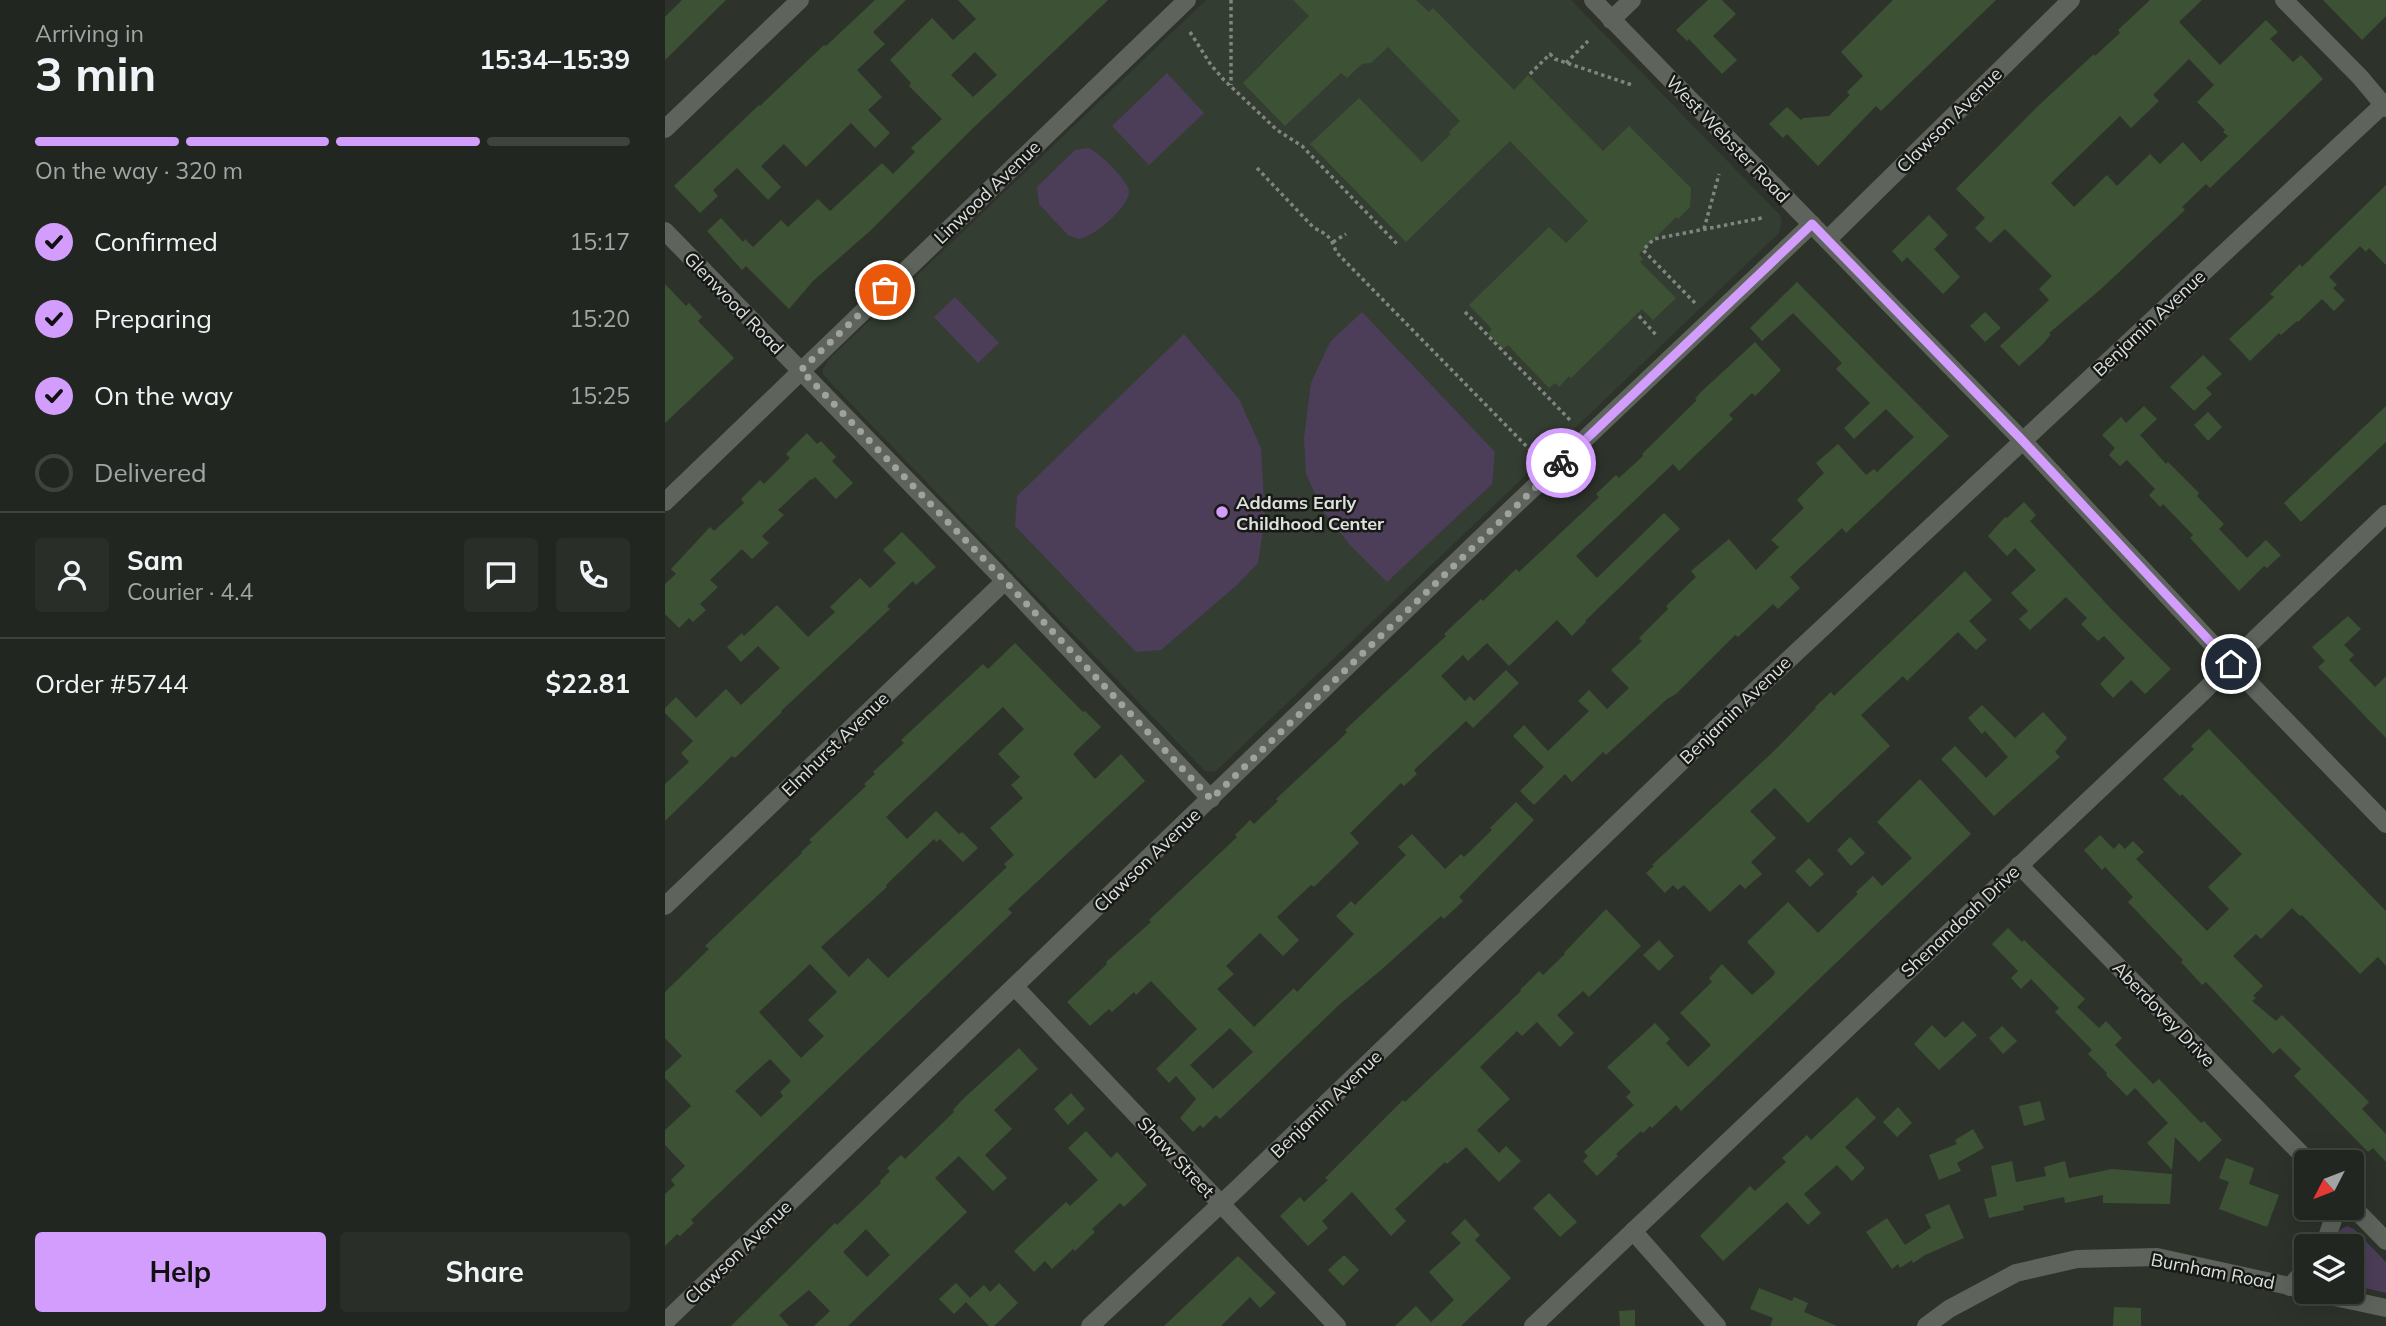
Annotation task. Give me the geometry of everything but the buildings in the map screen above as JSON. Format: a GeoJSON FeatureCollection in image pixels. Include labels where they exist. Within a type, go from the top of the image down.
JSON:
{"type":"FeatureCollection","features":[{"type":"Feature","properties":{"kind":"street"},"geometry":{"type":"LineString","coordinates":[[665,129],[800,0]]}},
{"type":"Feature","properties":{"kind":"street","name":"Linwood Avenue"},"geometry":{"type":"LineString","coordinates":[[665,502],[1187,0]]}},
{"type":"Feature","properties":{"kind":"street","name":"West Webster Road"},"geometry":{"type":"LineString","coordinates":[[1593,0],[2022,440],[2231,664],[2386,824]]}},
{"type":"Feature","properties":{"kind":"street"},"geometry":{"type":"LineString","coordinates":[[1611,20],[1632,0]]}},
{"type":"Feature","properties":{"kind":"street","name":"Clawson Avenue"},"geometry":{"type":"LineString","coordinates":[[1827,240],[2071,0]]}},
{"type":"Feature","properties":{"kind":"street"},"geometry":{"type":"LineString","coordinates":[[2284,0],[2385,105]]}},
{"type":"Feature","properties":{"kind":"street","name":"Benjamin Avenue"},"geometry":{"type":"LineString","coordinates":[[1090,1326],[1221,1204],[1758,688],[2385,105]]}},
{"type":"Feature","properties":{"kind":"street","name":"Clawson Avenue"},"geometry":{"type":"LineString","coordinates":[[665,1322],[1510,510],[1812,224]]}},
{"type":"Feature","properties":{"kind":"street","name":"Glenwood Road"},"geometry":{"type":"LineString","coordinates":[[665,231],[1005,581],[1211,799]]}},
{"type":"Feature","properties":{"kind":"street","name":"Shenandoah Drive"},"geometry":{"type":"LineString","coordinates":[[1533,1326],[2386,514]]}},
{"type":"Feature","properties":{"kind":"street","name":"Elmhurst Avenue"},"geometry":{"type":"LineString","coordinates":[[665,906],[1005,581]]}},
{"type":"Feature","properties":{"kind":"street","name":"Aberdovey Drive"},"geometry":{"type":"LineString","coordinates":[[2019,865],[2297,1150]]}},
{"type":"Feature","properties":{"kind":"street","name":"Shaw Street"},"geometry":{"type":"LineString","coordinates":[[1015,987],[1337,1326]]}},
{"type":"Feature","properties":{"kind":"street"},"geometry":{"type":"LineString","coordinates":[[2364,1218],[2386,1241]]}},
{"type":"Feature","properties":{"kind":"street"},"geometry":{"type":"LineString","coordinates":[[1633,1231],[1717,1326]]}},
{"type":"Feature","properties":{"kind":"street","name":"Burnham Road"},"geometry":{"type":"LineString","coordinates":[[1926,1326],[1949,1309],[2016,1273],[2077,1259],[2157,1257],[2294,1288]]}},
{"type":"Feature","properties":{"kind":"street","name":"Burnham Road"},"geometry":{"type":"LineString","coordinates":[[2364,1303],[2386,1308]]}},
{"type":"Feature","properties":{"kind":"path"},"geometry":{"type":"LineString","coordinates":[[1231,0],[1231,86]]}},
{"type":"Feature","properties":{"kind":"path"},"geometry":{"type":"LineString","coordinates":[[1190,32],[1211,65],[1231,86],[1277,130],[1302,146],[1397,244]]}},
{"type":"Feature","properties":{"kind":"path"},"geometry":{"type":"LineString","coordinates":[[1566,63],[1588,41]]}},
{"type":"Feature","properties":{"kind":"path"},"geometry":{"type":"LineString","coordinates":[[1530,74],[1550,54],[1555,59],[1632,85]]}},
{"type":"Feature","properties":{"kind":"path"},"geometry":{"type":"LineString","coordinates":[[1257,168],[1314,228],[1326,233],[1336,252],[1534,454]]}},
{"type":"Feature","properties":{"kind":"path"},"geometry":{"type":"LineString","coordinates":[[1704,229],[1719,174]]}},
{"type":"Feature","properties":{"kind":"path"},"geometry":{"type":"LineString","coordinates":[[1695,303],[1643,250],[1654,239],[1762,218]]}},
{"type":"Feature","properties":{"kind":"path"},"geometry":{"type":"LineString","coordinates":[[1333,242],[1346,234]]}},
{"type":"Feature","properties":{"kind":"path"},"geometry":{"type":"LineString","coordinates":[[1465,312],[1570,420]]}},
{"type":"Feature","properties":{"kind":"path"},"geometry":{"type":"LineString","coordinates":[[1639,316],[1657,336]]}},
{"type":"Feature","properties":{"kind":"shaded area","name":"Addams Early Childhood Center"},"geometry":{"type":"Polygon","coordinates":[[[1206,0],[1571,0],[1780,215],[1782,221],[1779,233],[1215,772],[1205,771],[823,374],[829,359],[1206,0]]]}},
{"type":"Feature","properties":{"kind":"shaded area"},"geometry":{"type":"Polygon","coordinates":[[[1167,73],[1204,113],[1149,165],[1112,126],[1167,73]]]}},
{"type":"Feature","properties":{"kind":"shaded area"},"geometry":{"type":"Polygon","coordinates":[[[1087,148],[1111,166],[1129,191],[1123,205],[1109,221],[1092,234],[1078,239],[1068,235],[1039,204],[1037,187],[1075,150],[1087,148]]]}},
{"type":"Feature","properties":{"kind":"shaded area"},"geometry":{"type":"Polygon","coordinates":[[[955,297],[999,343],[978,363],[934,317],[955,297]]]}},
{"type":"Feature","properties":{"kind":"shaded area"},"geometry":{"type":"Polygon","coordinates":[[[1362,312],[1495,452],[1492,484],[1387,582],[1350,545],[1323,511],[1306,474],[1304,438],[1311,383],[1330,342],[1362,312]]]}},
{"type":"Feature","properties":{"kind":"shaded area"},"geometry":{"type":"Polygon","coordinates":[[[1184,334],[1239,399],[1261,448],[1265,518],[1258,563],[1237,585],[1161,650],[1136,652],[1015,526],[1017,496],[1184,334]]]}},
{"type":"Feature","properties":{"kind":"shaded area"},"geometry":{"type":"Polygon","coordinates":[[[2347,1226],[2359,1234],[2338,1234],[2347,1226]]]}},
{"type":"Feature","properties":{"kind":"shaded area"},"geometry":{"type":"Polygon","coordinates":[[[2364,1239],[2386,1262],[2386,1293],[2364,1288],[2364,1239]]]}},
{"type":"Feature","properties":{"kind":"way so far"},"geometry":{"type":"LineString","coordinates":[[885,290],[801,370],[1211,799],[1561,463]]}},
{"type":"Feature","properties":{"kind":"place","name":"Addams Early Childhood Center"},"geometry":{"type":"Point","coordinates":[1222,512]}},
{"type":"Feature","properties":{"kind":"route"},"geometry":{"type":"LineString","coordinates":[[1561,463],[1812,224],[2022,440],[2231,664]]}}]}
